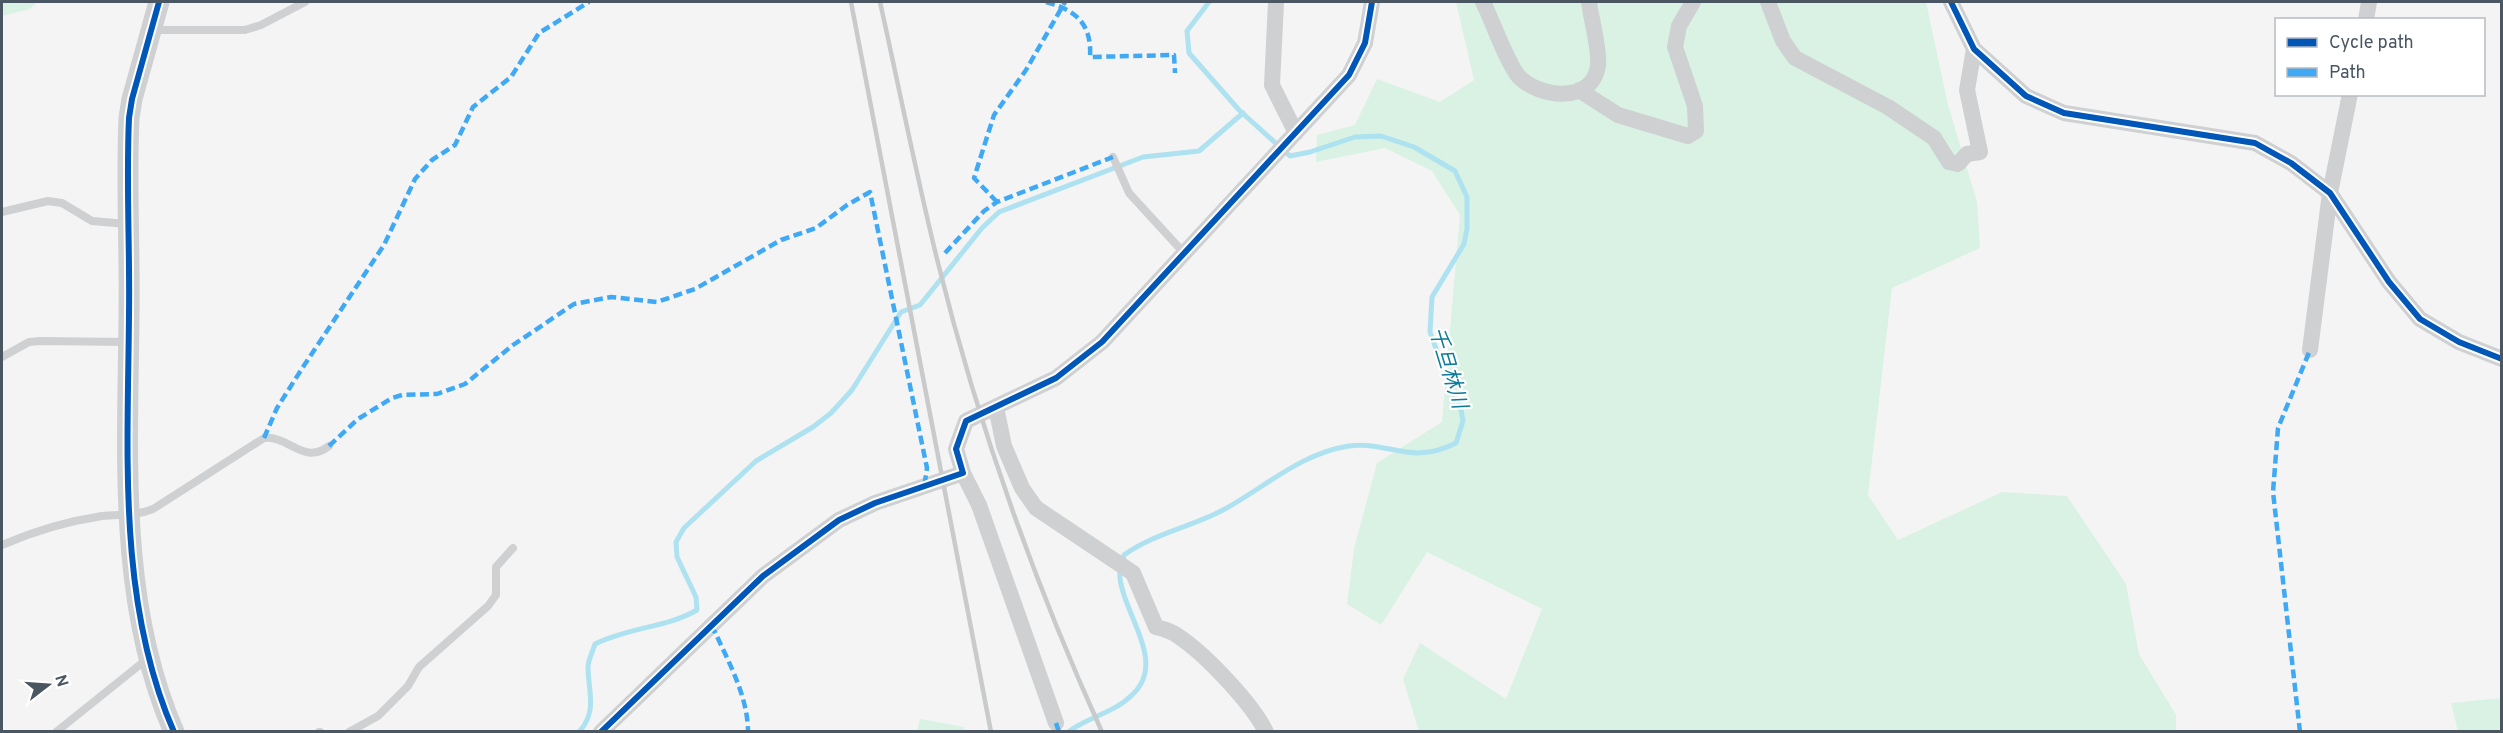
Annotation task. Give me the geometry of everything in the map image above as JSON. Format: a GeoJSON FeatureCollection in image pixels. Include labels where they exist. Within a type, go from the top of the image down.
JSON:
{"type":"FeatureCollection","features":[{"type":"Feature","properties":{"kind":"street"},"geometry":{"type":"LineString","coordinates":[[159,2],[129,118],[131,514],[133,574],[150,657],[160,695],[174,732]]}},
{"type":"Feature","properties":{"kind":"street"},"geometry":{"type":"LineString","coordinates":[[1276,2],[1272,85],[1293,136]]}},
{"type":"Feature","properties":{"kind":"street"},"geometry":{"type":"LineString","coordinates":[[1056,723],[979,505],[963,473],[956,448],[966,421],[1056,378],[1102,342],[1349,75],[1365,43],[1372,2]]}},
{"type":"Feature","properties":{"kind":"street"},"geometry":{"type":"LineString","coordinates":[[1483,2],[1518,75],[1535,90],[1556,95],[1579,90],[1592,81],[1598,66],[1589,2]]}},
{"type":"Feature","properties":{"kind":"street"},"geometry":{"type":"LineString","coordinates":[[1579,90],[1618,115],[1666,132],[1688,136],[1696,131],[1695,106],[1675,47],[1679,26],[1693,2]]}},
{"type":"Feature","properties":{"kind":"street"},"geometry":{"type":"LineString","coordinates":[[1768,2],[1783,41],[1795,58],[1888,107],[1934,138],[1949,162],[1959,164],[1967,154],[1980,152],[1967,90],[1974,49]]}},
{"type":"Feature","properties":{"kind":"street"},"geometry":{"type":"LineString","coordinates":[[1951,2],[1974,49],[2026,96],[2064,113],[2254,143],[2291,163],[2330,193],[2389,282],[2420,319],[2459,342],[2502,359]]}},
{"type":"Feature","properties":{"kind":"street"},"geometry":{"type":"LineString","coordinates":[[2366,18],[2369,2]]}},
{"type":"Feature","properties":{"kind":"street"},"geometry":{"type":"LineString","coordinates":[[2310,350],[2330,193],[2350,96]]}},
{"type":"Feature","properties":{"kind":"street"},"geometry":{"type":"LineString","coordinates":[[996,407],[1004,446],[1023,488],[1036,508],[1133,573],[1156,627],[1176,634],[1190,644],[1245,700],[1266,732]]}},
{"type":"Feature","properties":{"kind":"street"},"geometry":{"type":"LineString","coordinates":[[601,732],[763,576],[839,520],[875,503],[963,473]]}},
{"type":"Feature","properties":{"kind":"lane"},"geometry":{"type":"LineString","coordinates":[[151,29],[158,32],[245,30],[261,25],[304,2]]}},
{"type":"Feature","properties":{"kind":"lane"},"geometry":{"type":"LineString","coordinates":[[1113,158],[1128,193],[1184,254]]}},
{"type":"Feature","properties":{"kind":"lane"},"geometry":{"type":"LineString","coordinates":[[2,212],[48,201],[62,203],[92,221],[130,225]]}},
{"type":"Feature","properties":{"kind":"lane"},"geometry":{"type":"LineString","coordinates":[[2,357],[29,342],[39,340],[129,342]]}},
{"type":"Feature","properties":{"kind":"lane"},"geometry":{"type":"LineString","coordinates":[[2,545],[20,537],[99,517],[147,512],[173,499],[264,438],[278,440],[308,454],[318,453],[329,446]]}},
{"type":"Feature","properties":{"kind":"lane"},"geometry":{"type":"LineString","coordinates":[[349,732],[378,716],[408,686],[419,667],[488,606],[496,595],[496,567],[513,548]]}},
{"type":"Feature","properties":{"kind":"lane"},"geometry":{"type":"LineString","coordinates":[[56,732],[150,657]]}},
{"type":"Feature","properties":{"kind":"green space"},"geometry":{"type":"Polygon","coordinates":[[[2,2],[37,2],[30,9],[2,16],[2,2]]]}},
{"type":"Feature","properties":{"kind":"green space"},"geometry":{"type":"Polygon","coordinates":[[[1456,2],[1926,2],[1948,105],[1977,202],[1980,248],[1892,288],[1868,495],[1898,540],[2002,492],[2067,496],[2126,584],[2139,654],[2176,715],[2176,731],[1419,731],[1403,679],[1420,643],[1506,699],[1542,609],[1427,552],[1381,625],[1347,604],[1354,549],[1377,463],[1442,422],[1460,215],[1432,171],[1385,148],[1316,162],[1317,135],[1355,125],[1377,79],[1440,102],[1474,80],[1456,2]]]}},
{"type":"Feature","properties":{"kind":"green space"},"geometry":{"type":"Polygon","coordinates":[[[2501,698],[2501,731],[2458,731],[2451,703],[2501,698]]]}},
{"type":"Feature","properties":{"kind":"green space"},"geometry":{"type":"Polygon","coordinates":[[[920,719],[964,727],[965,731],[917,731],[920,719]]]}},
{"type":"Feature","properties":{"kind":"waterway","name":"千旦林川"},"geometry":{"type":"LineString","coordinates":[[1068,732],[1125,701],[1142,682],[1146,668],[1145,653],[1120,578],[1124,555],[1160,536],[1223,510],[1283,472],[1315,456],[1331,450],[1364,445],[1413,453],[1440,450],[1456,443],[1463,421],[1460,404],[1451,390],[1430,332],[1432,297],[1464,244],[1467,229],[1467,197],[1455,171],[1414,147],[1381,136],[1355,137],[1290,156],[1239,110],[1189,53],[1187,31],[1209,2]]}},
{"type":"Feature","properties":{"kind":"waterway"},"geometry":{"type":"LineString","coordinates":[[579,732],[585,724],[590,709],[588,667],[595,644],[621,634],[673,621],[697,610],[696,597],[677,557],[676,542],[684,528],[756,461],[813,427],[831,413],[852,390],[901,312],[920,305],[982,228],[999,212],[1143,157],[1199,151],[1243,113]]}},
{"type":"Feature","properties":{"kind":"railway"},"geometry":{"type":"LineString","coordinates":[[851,2],[991,732]]}},
{"type":"Feature","properties":{"kind":"railway"},"geometry":{"type":"LineString","coordinates":[[880,2],[929,227],[970,380],[1030,558],[1102,732]]}},
{"type":"Feature","properties":{"kind":"marked path"},"geometry":{"type":"LineString","coordinates":[[264,438],[277,408],[384,245],[415,179],[432,160],[455,145],[473,107],[511,77],[539,33],[589,2]]}},
{"type":"Feature","properties":{"kind":"marked path"},"geometry":{"type":"LineString","coordinates":[[1046,2],[1066,9],[1080,20],[1088,36],[1090,57],[1174,55],[1175,73]]}},
{"type":"Feature","properties":{"kind":"marked path"},"geometry":{"type":"LineString","coordinates":[[997,202],[974,178],[994,115],[1026,70],[1065,2]]}},
{"type":"Feature","properties":{"kind":"marked path"},"geometry":{"type":"LineString","coordinates":[[945,253],[984,211],[997,202],[1113,157]]}},
{"type":"Feature","properties":{"kind":"marked path"},"geometry":{"type":"LineString","coordinates":[[329,446],[358,419],[392,398],[402,395],[437,394],[465,384],[513,345],[574,304],[611,297],[657,302],[695,289],[781,240],[816,228],[847,205],[870,192],[927,468],[924,488]]}},
{"type":"Feature","properties":{"kind":"marked path"},"geometry":{"type":"LineString","coordinates":[[2300,732],[2273,492],[2278,428],[2310,350]]}},
{"type":"Feature","properties":{"kind":"marked path"},"geometry":{"type":"LineString","coordinates":[[709,627],[715,632],[737,680],[745,706],[748,732]]}},
{"type":"Feature","properties":{"kind":"marked path"},"geometry":{"type":"LineString","coordinates":[[1056,723],[1059,732]]}},
{"type":"Feature","properties":{"kind":"cycle path"},"geometry":{"type":"LineString","coordinates":[[159,2],[132,99],[129,118],[128,473],[134,579],[143,631],[156,682],[174,732]]}},
{"type":"Feature","properties":{"kind":"cycle path"},"geometry":{"type":"LineString","coordinates":[[601,732],[763,576],[839,520],[875,503],[963,473],[956,449],[966,421],[1056,378],[1102,342],[1349,75],[1365,43],[1372,2]]}},
{"type":"Feature","properties":{"kind":"cycle path"},"geometry":{"type":"LineString","coordinates":[[1951,2],[1974,49],[2026,96],[2064,113],[2255,143],[2291,163],[2330,193],[2389,282],[2420,319],[2459,342],[2502,359]]}}]}
